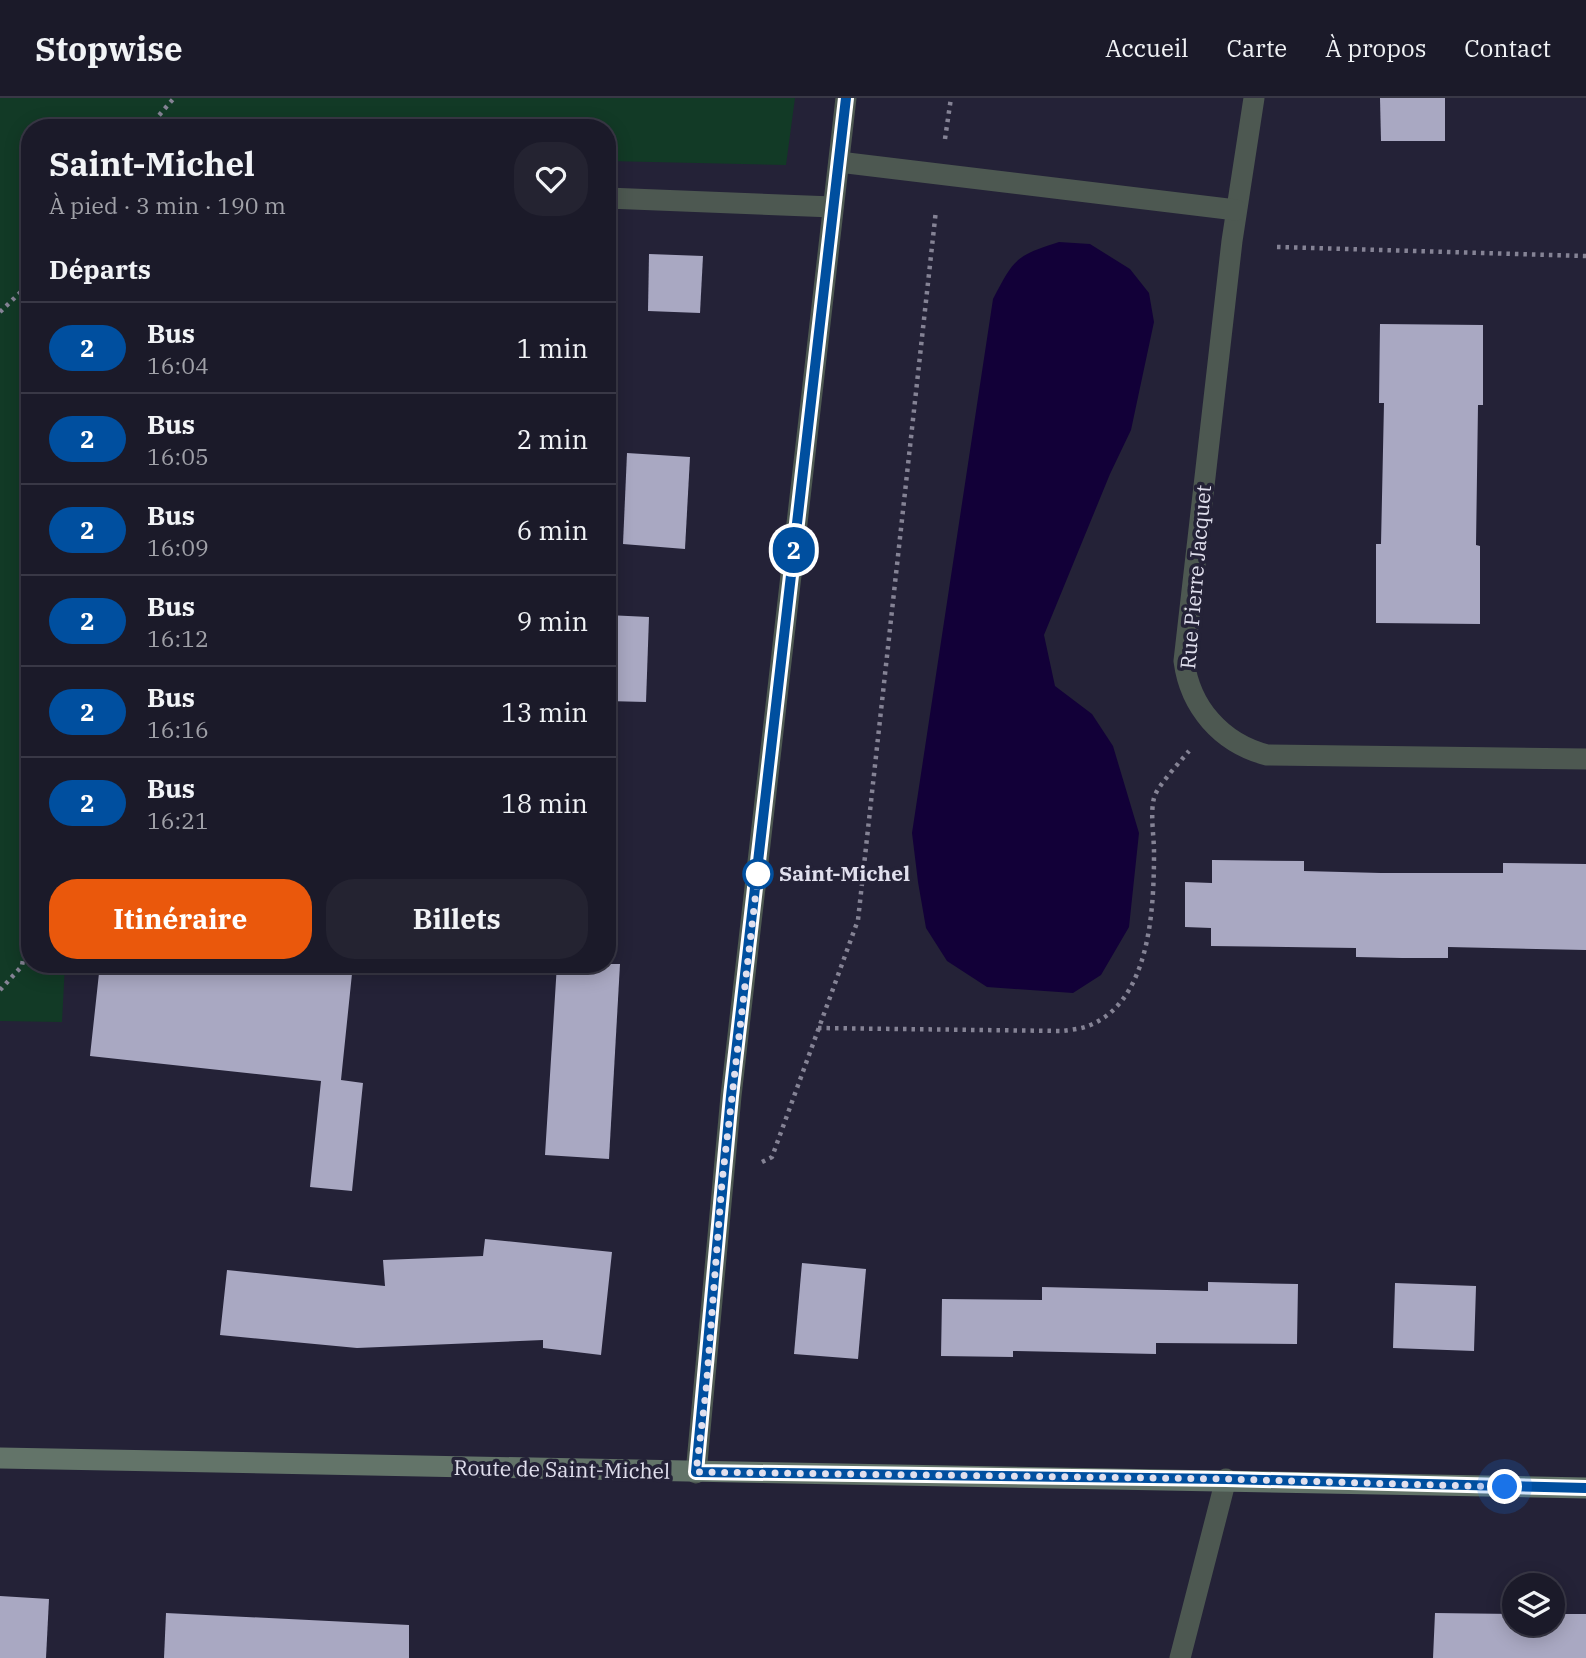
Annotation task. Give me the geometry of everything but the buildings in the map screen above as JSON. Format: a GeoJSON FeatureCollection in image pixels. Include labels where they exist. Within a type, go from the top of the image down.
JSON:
{"type":"FeatureCollection","features":[{"type":"Feature","properties":{"kind":"street"},"geometry":{"type":"LineString","coordinates":[[696,1472],[706,1391],[722,1182],[846,98]]}},
{"type":"Feature","properties":{"kind":"street","name":"Rue Pierre Jacquet"},"geometry":{"type":"LineString","coordinates":[[1254,98],[1236,210],[1184,661],[1191,692],[1210,722],[1251,751],[1267,755],[1586,759]]}},
{"type":"Feature","properties":{"kind":"street"},"geometry":{"type":"LineString","coordinates":[[839,162],[1236,210]]}},
{"type":"Feature","properties":{"kind":"street"},"geometry":{"type":"LineString","coordinates":[[616,198],[833,207]]}},
{"type":"Feature","properties":{"kind":"street","name":"Route de Saint-Michel"},"geometry":{"type":"LineString","coordinates":[[0,1458],[1226,1479],[1586,1488]]}},
{"type":"Feature","properties":{"kind":"street"},"geometry":{"type":"LineString","coordinates":[[1180,1658],[1226,1479]]}},
{"type":"Feature","properties":{"kind":"path"},"geometry":{"type":"LineString","coordinates":[[156,119],[174,98]]}},
{"type":"Feature","properties":{"kind":"path"},"geometry":{"type":"LineString","coordinates":[[722,1182],[772,1157],[858,920],[940,175],[951,98]]}},
{"type":"Feature","properties":{"kind":"path"},"geometry":{"type":"LineString","coordinates":[[1276,247],[1586,256]]}},
{"type":"Feature","properties":{"kind":"path"},"geometry":{"type":"LineString","coordinates":[[0,312],[21,292]]}},
{"type":"Feature","properties":{"kind":"path"},"geometry":{"type":"LineString","coordinates":[[818,1028],[1062,1031],[1087,1027],[1112,1012],[1128,992],[1138,970],[1150,925],[1154,902],[1154,797],[1210,722]]}},
{"type":"Feature","properties":{"kind":"path"},"geometry":{"type":"LineString","coordinates":[[0,990],[21,967]]}},
{"type":"Feature","properties":{"kind":"green space"},"geometry":{"type":"Polygon","coordinates":[[[0,98],[795,98],[786,165],[616,161],[616,119],[21,119],[21,973],[65,973],[62,1022],[0,1021],[0,98]]]}},
{"type":"Feature","properties":{"kind":"shaded area"},"geometry":{"type":"Polygon","coordinates":[[[1059,242],[1090,244],[1130,269],[1149,293],[1154,322],[1131,430],[1110,474],[1044,635],[1055,686],[1092,714],[1113,746],[1139,833],[1129,927],[1101,975],[1073,993],[987,987],[947,961],[926,928],[912,833],[993,299],[1017,261],[1033,251],[1059,242]]]}},
{"type":"Feature","properties":{"kind":"bus line","name":"2"},"geometry":{"type":"LineString","coordinates":[[846,98],[731,1096],[706,1391],[696,1472],[1226,1479],[1586,1488]]}},
{"type":"Feature","properties":{"kind":"place","name":"Saint-Michel"},"geometry":{"type":"Point","coordinates":[758,874]}},
{"type":"Feature","properties":{"kind":"route"},"geometry":{"type":"LineString","coordinates":[[758,874],[722,1182],[706,1391],[696,1472],[1226,1479],[1505,1487]]}}]}
